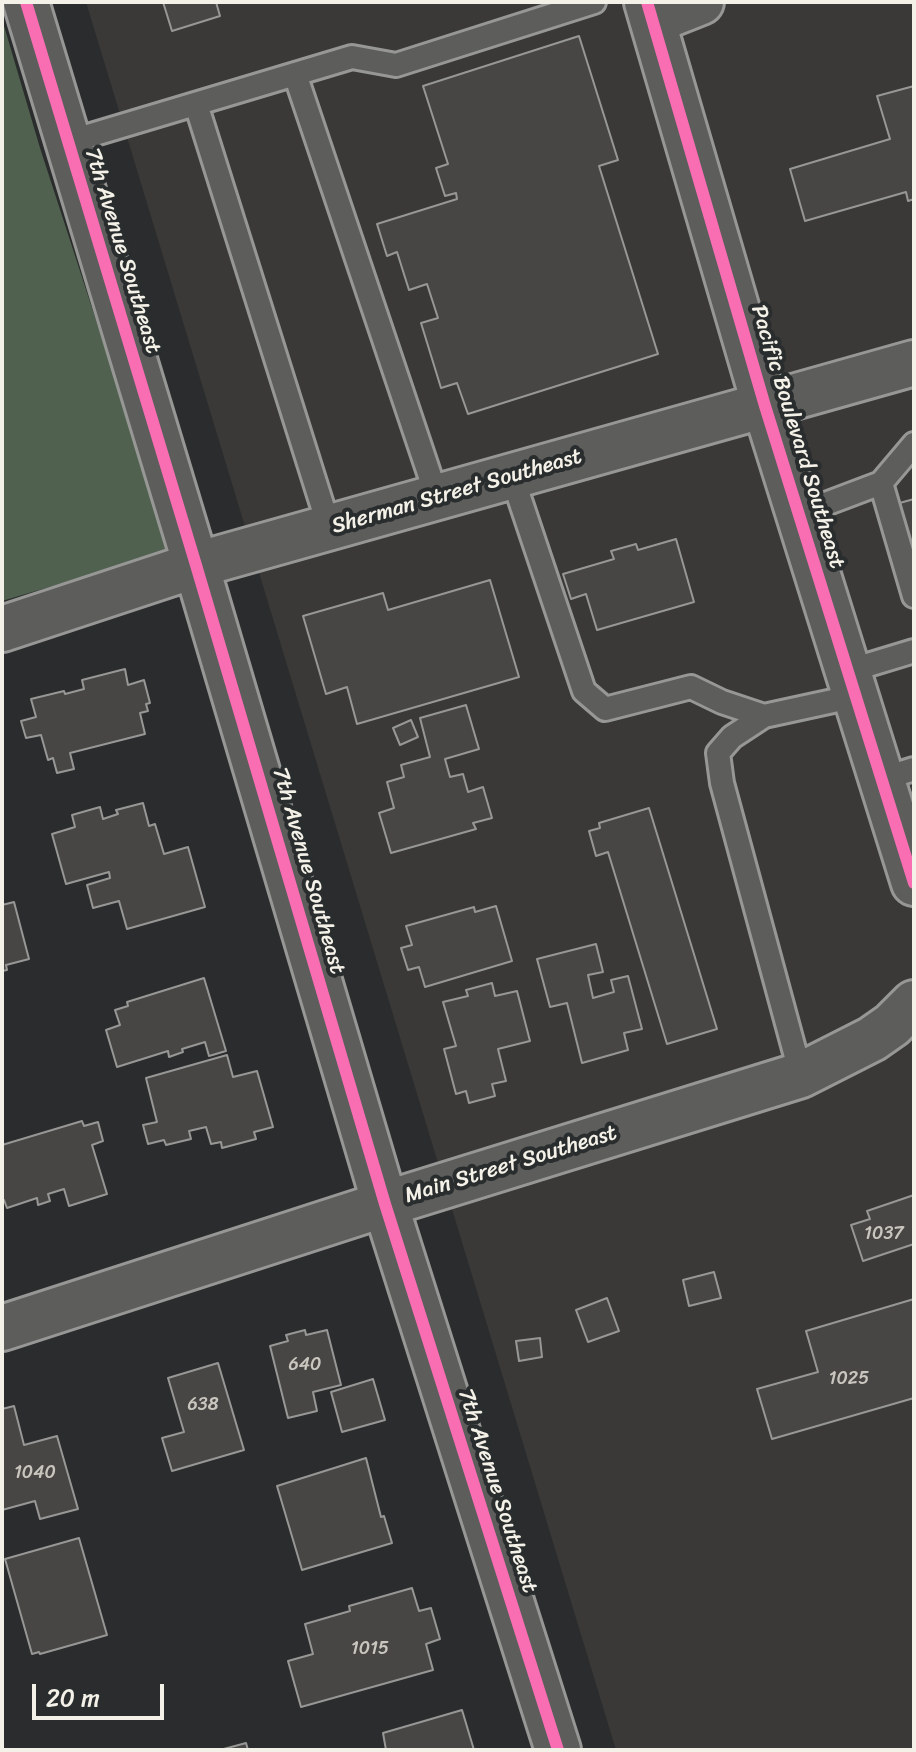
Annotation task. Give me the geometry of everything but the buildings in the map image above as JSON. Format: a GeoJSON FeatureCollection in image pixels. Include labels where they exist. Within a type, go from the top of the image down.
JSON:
{"type":"FeatureCollection","features":[{"type":"Feature","properties":{"kind":"main road","name":"7th Avenue Southeast"},"geometry":{"type":"LineString","coordinates":[[26,2],[385,1204],[558,1750]]}},
{"type":"Feature","properties":{"kind":"main road"},"geometry":{"type":"LineString","coordinates":[[650,11],[701,2]]}},
{"type":"Feature","properties":{"kind":"main road","name":"Pacific Boulevard Southeast"},"geometry":{"type":"LineString","coordinates":[[650,11],[765,406],[852,683],[898,774],[914,883]]}},
{"type":"Feature","properties":{"kind":"main road","name":"Sherman Street Southeast"},"geometry":{"type":"LineString","coordinates":[[2,629],[196,565],[329,527],[765,406],[912,371]]}},
{"type":"Feature","properties":{"kind":"main road","name":"Main Street Southeast"},"geometry":{"type":"LineString","coordinates":[[2,1328],[385,1204],[801,1075],[872,1039],[914,1003]]}},
{"type":"Feature","properties":{"kind":"lane"},"geometry":{"type":"LineString","coordinates":[[68,142],[352,57],[396,65],[594,2]]}},
{"type":"Feature","properties":{"kind":"lane"},"geometry":{"type":"LineString","coordinates":[[295,74],[437,497]]}},
{"type":"Feature","properties":{"kind":"lane"},"geometry":{"type":"LineString","coordinates":[[196,104],[329,527]]}},
{"type":"Feature","properties":{"kind":"lane"},"geometry":{"type":"LineString","coordinates":[[799,514],[881,483],[914,444]]}},
{"type":"Feature","properties":{"kind":"lane"},"geometry":{"type":"LineString","coordinates":[[512,476],[584,691],[605,709],[691,687],[722,702],[764,716]]}},
{"type":"Feature","properties":{"kind":"lane"},"geometry":{"type":"LineString","coordinates":[[881,483],[914,596]]}},
{"type":"Feature","properties":{"kind":"lane"},"geometry":{"type":"LineString","coordinates":[[801,1075],[722,783],[718,753],[732,737],[764,716],[852,683],[914,651]]}},
{"type":"Feature","properties":{"kind":"shaded area"},"geometry":{"type":"Polygon","coordinates":[[[86,2],[914,2],[914,1750],[616,1750],[86,2]]]}},
{"type":"Feature","properties":{"kind":"green space"},"geometry":{"type":"Polygon","coordinates":[[[2,19],[40,148],[171,551],[2,601],[2,19]]]}},
{"type":"Feature","properties":{"kind":"cycle path"},"geometry":{"type":"LineString","coordinates":[[26,2],[385,1204],[558,1750]]}},
{"type":"Feature","properties":{"kind":"cycle path"},"geometry":{"type":"LineString","coordinates":[[647,2],[765,406],[914,883]]}}]}
